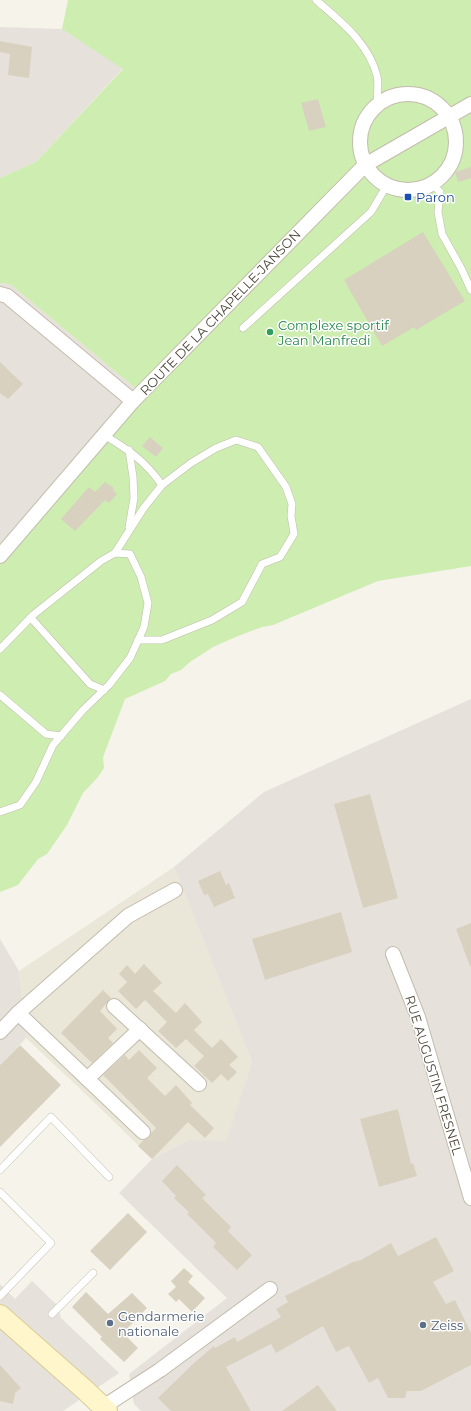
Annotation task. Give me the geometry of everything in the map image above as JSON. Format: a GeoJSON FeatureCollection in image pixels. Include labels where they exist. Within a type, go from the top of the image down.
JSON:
{"type":"FeatureCollection","features":[{"type":"Feature","properties":{"kind":"main road"},"geometry":{"type":"LineString","coordinates":[[0,1315],[100,1410]]}},
{"type":"Feature","properties":{"kind":"street"},"geometry":{"type":"LineString","coordinates":[[408,93],[424,96],[439,104],[450,117],[455,132],[456,147],[452,161],[444,174],[432,184],[417,189],[402,190],[387,185],[375,177],[365,165],[360,149],[360,133],[366,117],[377,104],[391,96],[408,93]]}},
{"type":"Feature","properties":{"kind":"street","name":"ROUTE DE LA CHAPELLE-JANSON"},"geometry":{"type":"LineString","coordinates":[[0,556],[133,401],[365,165],[471,104]]}},
{"type":"Feature","properties":{"kind":"street"},"geometry":{"type":"LineString","coordinates":[[0,294],[7,296],[133,401]]}},
{"type":"Feature","properties":{"kind":"street"},"geometry":{"type":"LineString","coordinates":[[0,1032],[18,1013],[128,916],[175,890]]}},
{"type":"Feature","properties":{"kind":"street","name":"RUE AUGUSTIN FRESNEL"},"geometry":{"type":"LineString","coordinates":[[393,954],[418,1017],[471,1198]]}},
{"type":"Feature","properties":{"kind":"street"},"geometry":{"type":"LineString","coordinates":[[114,1006],[199,1084]]}},
{"type":"Feature","properties":{"kind":"street"},"geometry":{"type":"LineString","coordinates":[[18,1013],[143,1132]]}},
{"type":"Feature","properties":{"kind":"street"},"geometry":{"type":"LineString","coordinates":[[87,1079],[140,1029]]}},
{"type":"Feature","properties":{"kind":"street"},"geometry":{"type":"LineString","coordinates":[[100,1410],[160,1370],[270,1289]]}},
{"type":"Feature","properties":{"kind":"lane"},"geometry":{"type":"LineString","coordinates":[[316,0],[355,36],[370,57],[378,78],[377,104]]}},
{"type":"Feature","properties":{"kind":"lane"},"geometry":{"type":"LineString","coordinates":[[432,184],[440,192],[438,212],[442,234],[461,268],[471,290]]}},
{"type":"Feature","properties":{"kind":"lane"},"geometry":{"type":"LineString","coordinates":[[243,328],[371,212],[387,185]]}},
{"type":"Feature","properties":{"kind":"lane"},"geometry":{"type":"LineString","coordinates":[[104,435],[128,450],[152,470],[162,486]]}},
{"type":"Feature","properties":{"kind":"lane"},"geometry":{"type":"LineString","coordinates":[[0,649],[31,618],[101,561],[115,553],[142,509],[162,486],[190,463],[216,448],[236,440],[258,447],[286,487],[292,504],[291,516],[294,534],[280,556],[262,564],[242,602],[212,620],[162,640],[138,640]]}},
{"type":"Feature","properties":{"kind":"lane"},"geometry":{"type":"LineString","coordinates":[[128,450],[133,478],[134,498],[129,531]]}},
{"type":"Feature","properties":{"kind":"lane"},"geometry":{"type":"LineString","coordinates":[[0,812],[20,805],[36,782],[53,745],[83,710],[104,690],[130,658],[144,627],[148,603],[141,577],[130,554],[115,553]]}},
{"type":"Feature","properties":{"kind":"lane"},"geometry":{"type":"LineString","coordinates":[[31,618],[90,684],[104,690]]}},
{"type":"Feature","properties":{"kind":"lane"},"geometry":{"type":"LineString","coordinates":[[0,695],[46,734],[61,736]]}},
{"type":"Feature","properties":{"kind":"lane"},"geometry":{"type":"LineString","coordinates":[[0,1170],[51,1117],[109,1177]]}},
{"type":"Feature","properties":{"kind":"lane"},"geometry":{"type":"LineString","coordinates":[[0,1192],[52,1244],[0,1296]]}},
{"type":"Feature","properties":{"kind":"lane"},"geometry":{"type":"LineString","coordinates":[[52,1314],[93,1273]]}},
{"type":"Feature","properties":{"kind":"shaded area"},"geometry":{"type":"Polygon","coordinates":[[[0,27],[62,29],[123,68],[36,162],[0,178],[0,27]]]}},
{"type":"Feature","properties":{"kind":"shaded area"},"geometry":{"type":"Polygon","coordinates":[[[0,283],[10,284],[145,396],[61,492],[0,565],[0,283]]]}},
{"type":"Feature","properties":{"kind":"shaded area"},"geometry":{"type":"Polygon","coordinates":[[[471,699],[471,1411],[141,1411],[134,1404],[129,1374],[227,1298],[119,1193],[152,1159],[189,1140],[226,1141],[252,1062],[174,867],[264,792],[471,699]]]}},
{"type":"Feature","properties":{"kind":"shaded area"},"geometry":{"type":"Polygon","coordinates":[[[174,867],[252,1062],[226,1142],[189,1140],[152,1159],[26,1038],[19,971],[174,867]]]}},
{"type":"Feature","properties":{"kind":"shaded area"},"geometry":{"type":"Polygon","coordinates":[[[0,939],[19,971],[26,1038],[0,1065],[0,939]]]}},
{"type":"Feature","properties":{"kind":"shaded area"},"geometry":{"type":"Polygon","coordinates":[[[32,1281],[58,1306],[61,1318],[119,1373],[63,1411],[0,1411],[0,1284],[15,1299],[32,1281]]]}},
{"type":"Feature","properties":{"kind":"green space","name":"Complexe sportif Jean Manfredi"},"geometry":{"type":"Polygon","coordinates":[[[68,0],[471,0],[471,566],[378,581],[273,625],[262,627],[213,647],[190,662],[181,670],[171,674],[165,681],[125,699],[103,757],[104,768],[83,793],[67,825],[47,854],[38,859],[18,885],[0,892],[0,565],[61,492],[145,396],[10,284],[0,283],[0,178],[36,162],[123,69],[62,29],[68,0]]]}},
{"type":"Feature","properties":{"kind":"building"},"geometry":{"type":"Polygon","coordinates":[[[0,41],[32,47],[29,78],[8,75],[10,54],[0,52],[0,41]]]}},
{"type":"Feature","properties":{"kind":"building"},"geometry":{"type":"Polygon","coordinates":[[[318,99],[326,127],[309,131],[301,103],[318,99]]]}},
{"type":"Feature","properties":{"kind":"building"},"geometry":{"type":"Polygon","coordinates":[[[471,167],[471,178],[458,182],[455,172],[471,167]]]}},
{"type":"Feature","properties":{"kind":"building"},"geometry":{"type":"Polygon","coordinates":[[[423,232],[465,301],[416,330],[414,327],[382,346],[344,280],[423,232]]]}},
{"type":"Feature","properties":{"kind":"building"},"geometry":{"type":"Polygon","coordinates":[[[0,362],[23,384],[8,399],[0,393],[0,362]]]}},
{"type":"Feature","properties":{"kind":"building"},"geometry":{"type":"Polygon","coordinates":[[[150,437],[163,448],[156,457],[142,446],[150,437]]]}},
{"type":"Feature","properties":{"kind":"building"},"geometry":{"type":"Polygon","coordinates":[[[105,482],[114,488],[113,490],[117,494],[109,503],[105,500],[75,531],[61,519],[89,487],[95,492],[105,482]]]}},
{"type":"Feature","properties":{"kind":"building"},"geometry":{"type":"Polygon","coordinates":[[[370,794],[398,898],[363,908],[334,804],[370,794]]]}},
{"type":"Feature","properties":{"kind":"building"},"geometry":{"type":"Polygon","coordinates":[[[220,871],[226,885],[229,883],[235,898],[214,907],[208,894],[204,895],[198,881],[220,871]]]}},
{"type":"Feature","properties":{"kind":"building"},"geometry":{"type":"Polygon","coordinates":[[[341,912],[352,952],[265,980],[252,939],[341,912]]]}},
{"type":"Feature","properties":{"kind":"building"},"geometry":{"type":"Polygon","coordinates":[[[471,923],[471,966],[470,966],[456,929],[471,923]]]}},
{"type":"Feature","properties":{"kind":"building"},"geometry":{"type":"Polygon","coordinates":[[[144,964],[162,983],[153,991],[176,1013],[185,1003],[202,1022],[194,1030],[212,1048],[221,1039],[238,1057],[229,1065],[237,1072],[228,1081],[221,1074],[212,1083],[194,1066],[204,1056],[186,1039],[176,1048],[158,1031],[167,1022],[145,1000],[136,1009],[118,991],[127,982],[119,974],[127,965],[135,974],[144,964]]]}},
{"type":"Feature","properties":{"kind":"building"},"geometry":{"type":"Polygon","coordinates":[[[103,990],[111,998],[100,1011],[117,1029],[108,1038],[113,1043],[92,1063],[61,1033],[103,990]]]}},
{"type":"Feature","properties":{"kind":"building"},"geometry":{"type":"Polygon","coordinates":[[[20,1045],[61,1085],[0,1147],[0,1065],[20,1045]]]}},
{"type":"Feature","properties":{"kind":"building"},"geometry":{"type":"Polygon","coordinates":[[[139,1050],[157,1068],[147,1078],[165,1096],[176,1085],[192,1103],[190,1105],[214,1128],[205,1138],[188,1122],[152,1159],[138,1146],[144,1140],[149,1138],[151,1133],[156,1128],[103,1075],[125,1055],[129,1060],[139,1050]]]}},
{"type":"Feature","properties":{"kind":"building"},"geometry":{"type":"Polygon","coordinates":[[[398,1109],[411,1164],[413,1163],[417,1176],[379,1187],[360,1119],[398,1109]]]}},
{"type":"Feature","properties":{"kind":"building"},"geometry":{"type":"Polygon","coordinates":[[[177,1165],[206,1195],[202,1198],[231,1227],[228,1231],[252,1255],[237,1270],[213,1247],[216,1243],[187,1214],[189,1212],[174,1198],[176,1196],[162,1181],[177,1165]]]}},
{"type":"Feature","properties":{"kind":"building"},"geometry":{"type":"Polygon","coordinates":[[[128,1213],[147,1232],[110,1270],[90,1251],[128,1213]]]}},
{"type":"Feature","properties":{"kind":"building"},"geometry":{"type":"Polygon","coordinates":[[[436,1237],[454,1271],[433,1282],[446,1304],[455,1300],[471,1333],[471,1365],[421,1391],[407,1391],[405,1398],[388,1398],[378,1378],[369,1383],[349,1346],[336,1352],[323,1326],[276,1353],[271,1344],[226,1367],[251,1411],[171,1411],[158,1398],[195,1362],[214,1346],[215,1348],[235,1337],[237,1342],[281,1317],[276,1309],[288,1302],[285,1296],[353,1262],[361,1260],[391,1243],[398,1256],[436,1237]]]}},
{"type":"Feature","properties":{"kind":"building"},"geometry":{"type":"Polygon","coordinates":[[[184,1268],[193,1276],[188,1282],[205,1298],[192,1312],[179,1299],[176,1302],[168,1294],[176,1287],[171,1281],[184,1268]]]}},
{"type":"Feature","properties":{"kind":"building","name":"Gendarmerie nationale"},"geometry":{"type":"Polygon","coordinates":[[[86,1292],[108,1314],[132,1293],[147,1308],[123,1333],[138,1348],[124,1362],[100,1339],[102,1337],[72,1307],[86,1292]]]}},
{"type":"Feature","properties":{"kind":"building"},"geometry":{"type":"Polygon","coordinates":[[[0,1365],[21,1388],[15,1393],[13,1404],[0,1401],[0,1365]]]}},
{"type":"Feature","properties":{"kind":"building"},"geometry":{"type":"Polygon","coordinates":[[[318,1385],[337,1411],[282,1411],[318,1385]]]}},
{"type":"Feature","properties":{"kind":"place","name":"Paron"},"geometry":{"type":"Point","coordinates":[408,197]}},
{"type":"Feature","properties":{"kind":"place","name":"Complexe sportif Jean Manfredi"},"geometry":{"type":"Point","coordinates":[270,332]}},
{"type":"Feature","properties":{"kind":"place","name":"Gendarmerie nationale"},"geometry":{"type":"Point","coordinates":[110,1323]}},
{"type":"Feature","properties":{"kind":"place","name":"Zeiss"},"geometry":{"type":"Point","coordinates":[423,1325]}}]}
